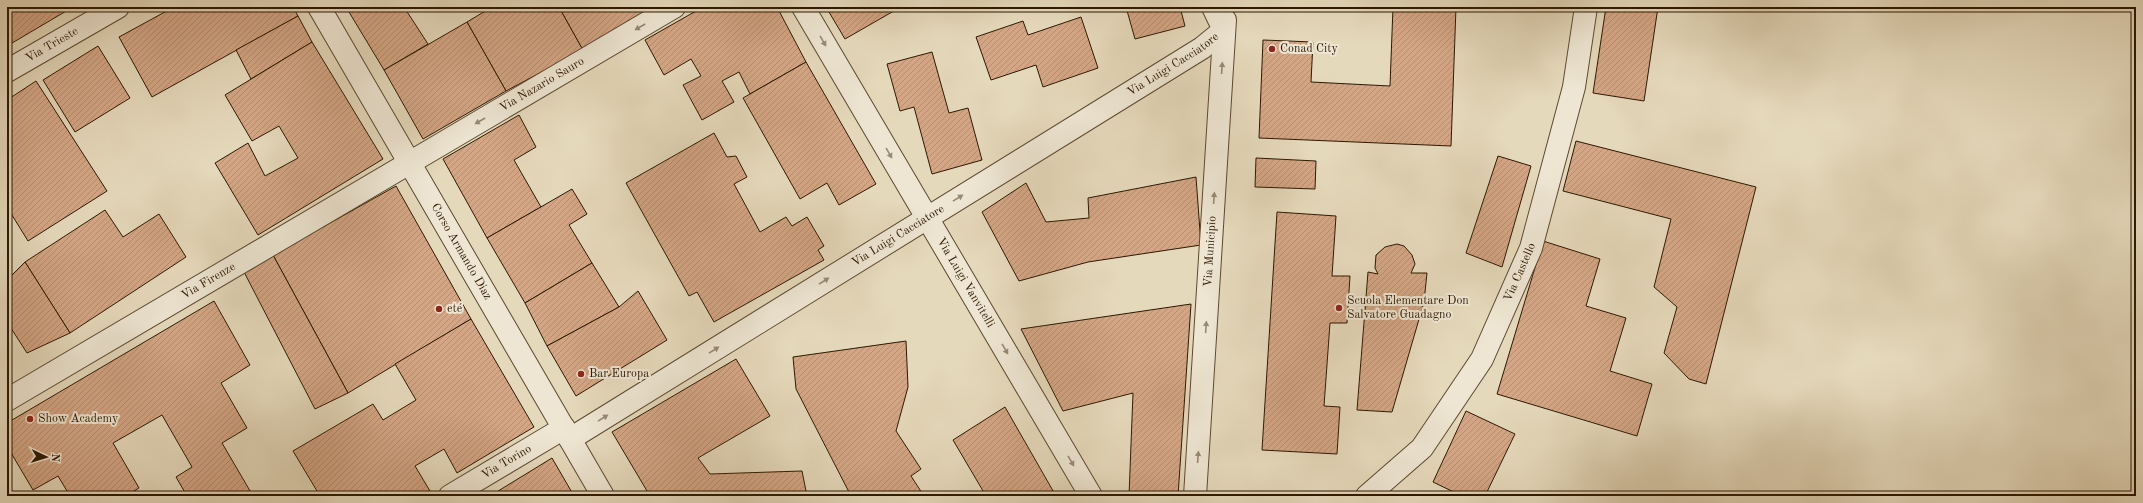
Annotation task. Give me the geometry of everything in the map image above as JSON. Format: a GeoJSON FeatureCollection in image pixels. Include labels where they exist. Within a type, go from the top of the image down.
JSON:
{"type":"FeatureCollection","features":[{"type":"Feature","properties":{"kind":"street","name":"Via Trieste"},"geometry":{"type":"LineString","coordinates":[[7,71],[118,7]]}},
{"type":"Feature","properties":{"kind":"street","name":"Corso Armando Diaz"},"geometry":{"type":"LineString","coordinates":[[319,7],[603,496]]}},
{"type":"Feature","properties":{"kind":"street","name":"Via Nazario Sauro"},"geometry":{"type":"LineString","coordinates":[[410,163],[674,7]]}},
{"type":"Feature","properties":{"kind":"street","name":"Via Luigi Vanvitelli"},"geometry":{"type":"LineString","coordinates":[[803,7],[1091,496]]}},
{"type":"Feature","properties":{"kind":"street"},"geometry":{"type":"LineString","coordinates":[[1213,7],[1224,30]]}},
{"type":"Feature","properties":{"kind":"street","name":"Via Municipio"},"geometry":{"type":"LineString","coordinates":[[1195,496],[1226,7]]}},
{"type":"Feature","properties":{"kind":"street","name":"Via Castello"},"geometry":{"type":"LineString","coordinates":[[1367,496],[1422,448],[1482,360],[1531,248],[1574,87],[1586,7]]}},
{"type":"Feature","properties":{"kind":"street","name":"Via Luigi Cacciatore"},"geometry":{"type":"LineString","coordinates":[[567,433],[927,217],[1202,48],[1224,30]]}},
{"type":"Feature","properties":{"kind":"street","name":"Via Firenze"},"geometry":{"type":"LineString","coordinates":[[7,400],[410,163]]}},
{"type":"Feature","properties":{"kind":"street","name":"Via Torino"},"geometry":{"type":"LineString","coordinates":[[450,496],[567,433]]}},
{"type":"Feature","properties":{"kind":"building"},"geometry":{"type":"Polygon","coordinates":[[[7,7],[73,7],[7,46],[7,7]]]}},
{"type":"Feature","properties":{"kind":"building"},"geometry":{"type":"Polygon","coordinates":[[[174,7],[293,7],[298,16],[152,97],[119,37],[174,7]]]}},
{"type":"Feature","properties":{"kind":"building"},"geometry":{"type":"Polygon","coordinates":[[[346,7],[404,7],[428,44],[384,70],[346,7]]]}},
{"type":"Feature","properties":{"kind":"building"},"geometry":{"type":"Polygon","coordinates":[[[492,7],[559,7],[583,50],[506,91],[467,22],[492,7]]]}},
{"type":"Feature","properties":{"kind":"building"},"geometry":{"type":"Polygon","coordinates":[[[559,7],[654,7],[583,50],[559,7]]]}},
{"type":"Feature","properties":{"kind":"building"},"geometry":{"type":"Polygon","coordinates":[[[703,7],[777,7],[806,62],[750,94],[739,72],[722,81],[734,102],[702,120],[683,85],[701,76],[691,59],[664,75],[645,40],[703,7]]]}},
{"type":"Feature","properties":{"kind":"building"},"geometry":{"type":"Polygon","coordinates":[[[826,7],[898,7],[899,8],[845,39],[826,7]]]}},
{"type":"Feature","properties":{"kind":"building"},"geometry":{"type":"Polygon","coordinates":[[[1126,7],[1180,7],[1185,26],[1135,39],[1126,7]]]}},
{"type":"Feature","properties":{"kind":"building"},"geometry":{"type":"Polygon","coordinates":[[[1393,7],[1456,7],[1451,146],[1259,138],[1263,40],[1313,42],[1311,82],[1390,86],[1393,7]]]}},
{"type":"Feature","properties":{"kind":"building"},"geometry":{"type":"Polygon","coordinates":[[[1606,7],[1658,7],[1644,101],[1593,93],[1606,7]]]}},
{"type":"Feature","properties":{"kind":"building"},"geometry":{"type":"Polygon","coordinates":[[[298,16],[312,42],[251,79],[236,50],[298,16]]]}},
{"type":"Feature","properties":{"kind":"building"},"geometry":{"type":"Polygon","coordinates":[[[1081,17],[1098,68],[1043,87],[1036,65],[991,80],[976,37],[1023,21],[1028,35],[1081,17]]]}},
{"type":"Feature","properties":{"kind":"building"},"geometry":{"type":"Polygon","coordinates":[[[467,22],[506,91],[423,139],[384,70],[467,22]]]}},
{"type":"Feature","properties":{"kind":"building"},"geometry":{"type":"Polygon","coordinates":[[[312,42],[383,159],[258,235],[215,163],[248,143],[265,176],[298,158],[279,126],[252,141],[225,95],[312,42]]]}},
{"type":"Feature","properties":{"kind":"building"},"geometry":{"type":"Polygon","coordinates":[[[98,46],[130,98],[75,132],[43,80],[98,46]]]}},
{"type":"Feature","properties":{"kind":"building"},"geometry":{"type":"Polygon","coordinates":[[[932,52],[949,113],[968,108],[982,160],[932,174],[914,107],[900,111],[887,64],[932,52]]]}},
{"type":"Feature","properties":{"kind":"building"},"geometry":{"type":"Polygon","coordinates":[[[806,62],[876,184],[839,205],[827,183],[800,199],[743,98],[806,62]]]}},
{"type":"Feature","properties":{"kind":"building"},"geometry":{"type":"Polygon","coordinates":[[[36,81],[107,191],[28,241],[7,207],[7,100],[36,81]]]}},
{"type":"Feature","properties":{"kind":"building"},"geometry":{"type":"Polygon","coordinates":[[[519,115],[536,147],[514,160],[541,207],[487,238],[443,159],[519,115]]]}},
{"type":"Feature","properties":{"kind":"building"},"geometry":{"type":"Polygon","coordinates":[[[714,133],[727,157],[736,156],[747,177],[734,184],[760,232],[786,217],[792,226],[807,217],[824,246],[818,250],[824,260],[714,322],[697,292],[689,296],[626,183],[714,133]]]}},
{"type":"Feature","properties":{"kind":"building"},"geometry":{"type":"Polygon","coordinates":[[[1576,141],[1756,187],[1706,384],[1689,379],[1664,353],[1677,307],[1654,287],[1671,219],[1563,191],[1576,141]]]}},
{"type":"Feature","properties":{"kind":"building"},"geometry":{"type":"Polygon","coordinates":[[[1498,156],[1531,166],[1502,267],[1466,253],[1498,156]]]}},
{"type":"Feature","properties":{"kind":"building"},"geometry":{"type":"Polygon","coordinates":[[[1256,158],[1316,161],[1315,189],[1255,187],[1256,158]]]}},
{"type":"Feature","properties":{"kind":"building"},"geometry":{"type":"Polygon","coordinates":[[[1196,177],[1201,245],[1088,262],[1019,281],[982,212],[1026,183],[1046,222],[1089,218],[1088,198],[1196,177]]]}},
{"type":"Feature","properties":{"kind":"building"},"geometry":{"type":"Polygon","coordinates":[[[396,186],[471,319],[348,393],[273,255],[396,186]]]}},
{"type":"Feature","properties":{"kind":"building"},"geometry":{"type":"Polygon","coordinates":[[[572,189],[587,214],[569,225],[592,263],[525,303],[487,238],[572,189]]]}},
{"type":"Feature","properties":{"kind":"building"},"geometry":{"type":"Polygon","coordinates":[[[105,210],[123,237],[159,214],[186,257],[70,333],[25,262],[105,210]]]}},
{"type":"Feature","properties":{"kind":"building"},"geometry":{"type":"Polygon","coordinates":[[[1277,212],[1336,216],[1332,276],[1350,276],[1347,323],[1330,323],[1324,406],[1340,407],[1337,454],[1262,450],[1277,212]]]}},
{"type":"Feature","properties":{"kind":"building"},"geometry":{"type":"Polygon","coordinates":[[[1543,241],[1600,259],[1586,306],[1626,318],[1610,371],[1652,384],[1637,436],[1497,394],[1543,241]]]}},
{"type":"Feature","properties":{"kind":"building"},"geometry":{"type":"Polygon","coordinates":[[[1397,244],[1404,246],[1412,255],[1415,264],[1411,273],[1427,273],[1424,302],[1392,412],[1357,410],[1368,272],[1378,274],[1375,268],[1376,255],[1385,247],[1397,244]]]}},
{"type":"Feature","properties":{"kind":"building"},"geometry":{"type":"Polygon","coordinates":[[[273,255],[348,393],[315,409],[244,272],[273,255]]]}},
{"type":"Feature","properties":{"kind":"building"},"geometry":{"type":"Polygon","coordinates":[[[25,262],[70,333],[27,353],[7,322],[7,280],[25,262]]]}},
{"type":"Feature","properties":{"kind":"building"},"geometry":{"type":"Polygon","coordinates":[[[592,263],[619,307],[547,346],[525,303],[592,263]]]}},
{"type":"Feature","properties":{"kind":"building"},"geometry":{"type":"Polygon","coordinates":[[[638,291],[667,340],[576,396],[547,346],[619,307],[638,291]]]}},
{"type":"Feature","properties":{"kind":"building"},"geometry":{"type":"Polygon","coordinates":[[[214,301],[250,365],[221,383],[247,428],[222,443],[253,496],[187,496],[176,477],[192,467],[162,415],[113,443],[139,488],[126,496],[70,496],[58,476],[33,490],[7,446],[7,423],[214,301]]]}},
{"type":"Feature","properties":{"kind":"building"},"geometry":{"type":"Polygon","coordinates":[[[1191,304],[1178,496],[1129,496],[1133,393],[1063,411],[1021,329],[1191,304]]]}},
{"type":"Feature","properties":{"kind":"building"},"geometry":{"type":"Polygon","coordinates":[[[471,319],[534,427],[457,473],[444,449],[415,466],[433,496],[320,496],[293,451],[373,404],[383,420],[416,400],[395,364],[471,319]]]}},
{"type":"Feature","properties":{"kind":"building"},"geometry":{"type":"Polygon","coordinates":[[[906,341],[908,387],[896,431],[921,469],[911,476],[922,493],[916,496],[851,496],[796,389],[793,357],[906,341]]]}},
{"type":"Feature","properties":{"kind":"building"},"geometry":{"type":"Polygon","coordinates":[[[736,359],[770,416],[698,458],[710,474],[802,471],[807,496],[650,496],[612,432],[736,359]]]}},
{"type":"Feature","properties":{"kind":"building"},"geometry":{"type":"Polygon","coordinates":[[[1005,407],[1056,496],[986,496],[953,440],[1005,407]]]}},
{"type":"Feature","properties":{"kind":"building"},"geometry":{"type":"Polygon","coordinates":[[[1466,411],[1515,434],[1485,496],[1462,496],[1433,482],[1466,411]]]}},
{"type":"Feature","properties":{"kind":"building"},"geometry":{"type":"Polygon","coordinates":[[[552,458],[574,496],[490,496],[552,458]]]}},
{"type":"Feature","properties":{"kind":"place","name":"Conad City"},"geometry":{"type":"Point","coordinates":[1272,49]}},
{"type":"Feature","properties":{"kind":"place","name":"Scuola Elementare Don Salvatore Guadagno"},"geometry":{"type":"Point","coordinates":[1339,308]}},
{"type":"Feature","properties":{"kind":"place","name":"eté"},"geometry":{"type":"Point","coordinates":[439,309]}},
{"type":"Feature","properties":{"kind":"place","name":"Bar Europa"},"geometry":{"type":"Point","coordinates":[581,374]}},
{"type":"Feature","properties":{"kind":"place","name":"Show Academy"},"geometry":{"type":"Point","coordinates":[30,419]}}]}
